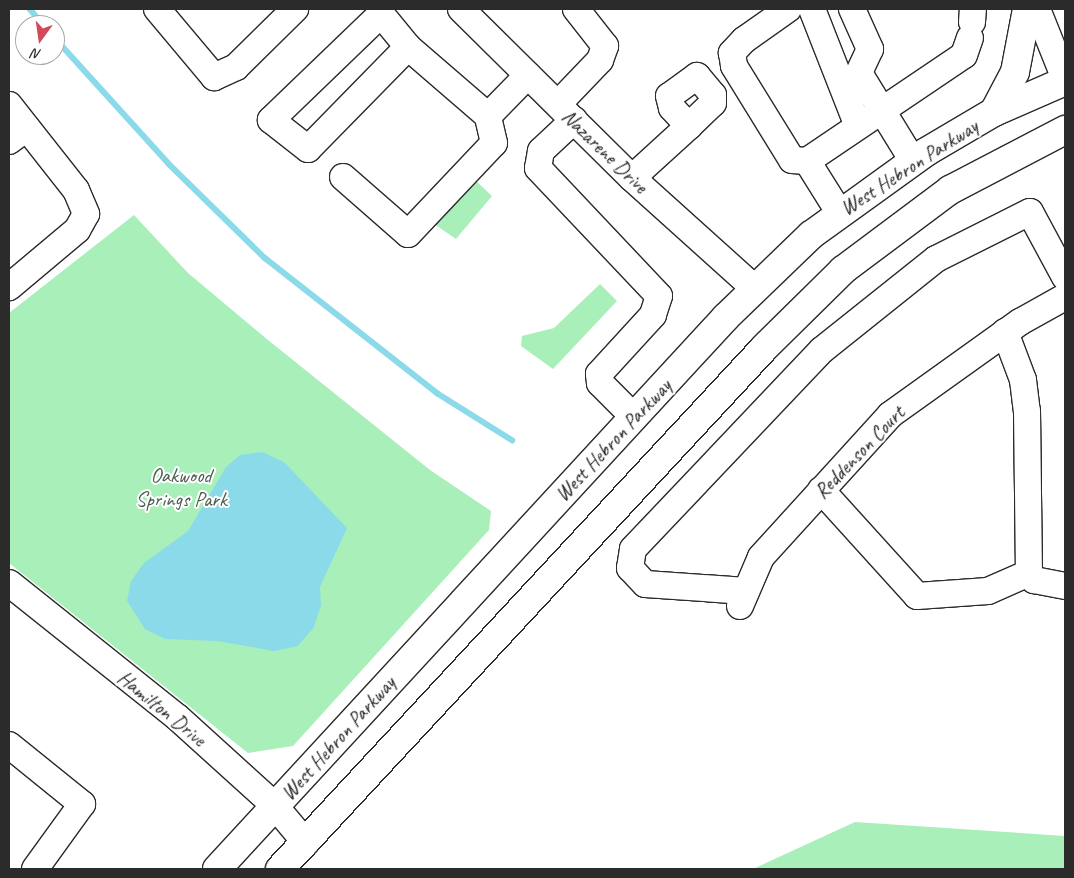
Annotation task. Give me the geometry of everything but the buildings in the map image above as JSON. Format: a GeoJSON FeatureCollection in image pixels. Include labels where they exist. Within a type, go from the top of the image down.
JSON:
{"type":"FeatureCollection","features":[{"type":"Feature","properties":{"kind":"main road"},"geometry":{"type":"LineString","coordinates":[[994,112],[1015,72],[1027,9]]}},
{"type":"Feature","properties":{"kind":"main road","name":"West Hebron Parkway"},"geometry":{"type":"LineString","coordinates":[[217,869],[754,288],[839,212],[913,161],[994,112],[1065,80]]}},
{"type":"Feature","properties":{"kind":"main road","name":"West Hebron Parkway"},"geometry":{"type":"LineString","coordinates":[[280,869],[765,346],[843,270],[950,190],[1065,130]]}},
{"type":"Feature","properties":{"kind":"street"},"geometry":{"type":"LineString","coordinates":[[157,9],[214,76],[236,68],[295,9]]}},
{"type":"Feature","properties":{"kind":"street","name":"Nazarene Drive"},"geometry":{"type":"LineString","coordinates":[[461,9],[632,178],[754,288]]}},
{"type":"Feature","properties":{"kind":"street"},"geometry":{"type":"LineString","coordinates":[[576,9],[605,46],[600,60],[541,151],[538,168],[660,296],[653,315],[599,374],[600,383],[634,417]]}},
{"type":"Feature","properties":{"kind":"street"},"geometry":{"type":"LineString","coordinates":[[788,9],[744,40],[732,53],[734,66],[792,160],[807,161],[879,109],[964,55],[971,23]]}},
{"type":"Feature","properties":{"kind":"street"},"geometry":{"type":"LineString","coordinates":[[812,9],[857,124]]}},
{"type":"Feature","properties":{"kind":"street"},"geometry":{"type":"LineString","coordinates":[[852,9],[871,54],[860,73],[879,109],[913,161]]}},
{"type":"Feature","properties":{"kind":"street"},"geometry":{"type":"LineString","coordinates":[[1037,9],[1065,80]]}},
{"type":"Feature","properties":{"kind":"street"},"geometry":{"type":"LineString","coordinates":[[343,177],[408,234],[494,143],[488,116],[408,47],[380,11],[272,120],[308,149],[408,47]]}},
{"type":"Feature","properties":{"kind":"street"},"geometry":{"type":"LineString","coordinates":[[488,116],[528,75]]}},
{"type":"Feature","properties":{"kind":"street"},"geometry":{"type":"LineString","coordinates":[[9,105],[18,134],[76,190],[86,214],[77,230],[9,287]]}},
{"type":"Feature","properties":{"kind":"street"},"geometry":{"type":"LineString","coordinates":[[632,178],[689,126]]}},
{"type":"Feature","properties":{"kind":"street"},"geometry":{"type":"LineString","coordinates":[[807,161],[839,212]]}},
{"type":"Feature","properties":{"kind":"street","name":"Reddenson Court"},"geometry":{"type":"LineString","coordinates":[[1065,277],[1030,212],[936,259],[822,350],[634,549],[630,568],[645,584],[742,600],[761,557],[890,415],[1005,332],[1065,297]]}},
{"type":"Feature","properties":{"kind":"street"},"geometry":{"type":"LineString","coordinates":[[1005,332],[1023,380],[1026,411],[1030,573],[1034,580],[1065,586]]}},
{"type":"Feature","properties":{"kind":"street"},"geometry":{"type":"LineString","coordinates":[[821,490],[918,596],[988,591],[1030,573]]}},
{"type":"Feature","properties":{"kind":"street","name":"Hamilton Drive"},"geometry":{"type":"LineString","coordinates":[[9,583],[177,717],[275,806],[306,842]]}},
{"type":"Feature","properties":{"kind":"street"},"geometry":{"type":"LineString","coordinates":[[9,745],[82,804],[35,869]]}},
{"type":"Feature","properties":{"kind":"green space"},"geometry":{"type":"Polygon","coordinates":[[[475,180],[492,196],[456,239],[434,224],[475,180]]]}},
{"type":"Feature","properties":{"kind":"green space","name":"Oakwood Springs Park"},"geometry":{"type":"Polygon","coordinates":[[[134,215],[188,273],[268,340],[430,470],[491,511],[489,530],[293,746],[248,753],[9,563],[9,313],[134,215]]]}},
{"type":"Feature","properties":{"kind":"green space"},"geometry":{"type":"Polygon","coordinates":[[[600,284],[617,301],[553,369],[521,346],[522,336],[554,328],[600,284]]]}},
{"type":"Feature","properties":{"kind":"green space"},"geometry":{"type":"Polygon","coordinates":[[[855,822],[1065,836],[1065,869],[753,869],[855,822]]]}},
{"type":"Feature","properties":{"kind":"water"},"geometry":{"type":"Polygon","coordinates":[[[262,452],[284,462],[347,528],[320,587],[321,605],[314,627],[298,646],[274,651],[217,641],[165,639],[145,629],[127,601],[131,581],[144,563],[188,531],[226,467],[240,455],[262,452]]]}},
{"type":"Feature","properties":{"kind":"waterway"},"geometry":{"type":"LineString","coordinates":[[30,9],[35,15]]}},
{"type":"Feature","properties":{"kind":"waterway"},"geometry":{"type":"LineString","coordinates":[[65,49],[170,165],[265,258],[437,393],[512,440]]}}]}
